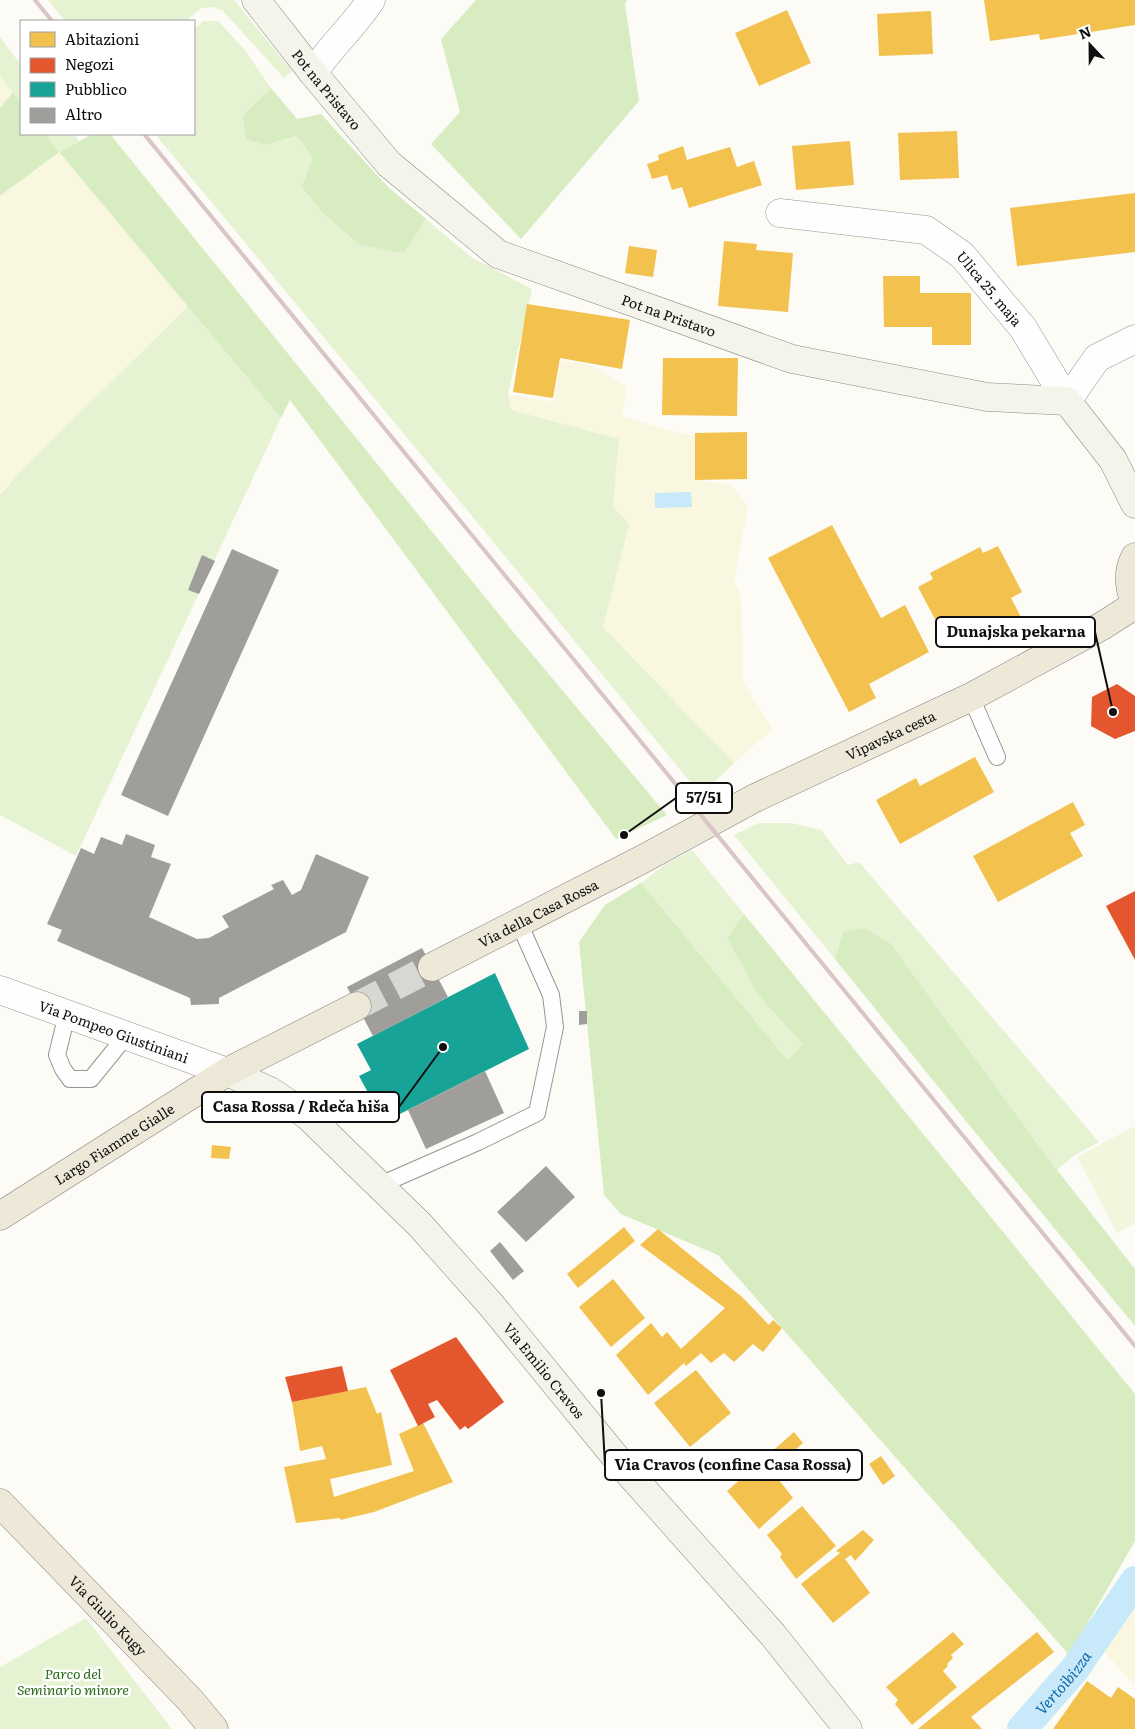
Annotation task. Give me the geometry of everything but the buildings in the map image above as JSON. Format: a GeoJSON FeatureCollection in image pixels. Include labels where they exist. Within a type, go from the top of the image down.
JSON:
{"type":"FeatureCollection","features":[{"type":"Feature","properties":{"kind":"main road"},"geometry":{"type":"LineString","coordinates":[[1135,557],[1129,577],[1130,591],[1135,604]]}},
{"type":"Feature","properties":{"kind":"main road","name":"Vipavska cesta"},"geometry":{"type":"LineString","coordinates":[[643,859],[754,799],[970,697],[1102,626],[1135,604]]}},
{"type":"Feature","properties":{"kind":"main road","name":"Via della Casa Rossa"},"geometry":{"type":"LineString","coordinates":[[432,967],[643,859]]}},
{"type":"Feature","properties":{"kind":"main road"},"geometry":{"type":"LineString","coordinates":[[227,1072],[357,1006]]}},
{"type":"Feature","properties":{"kind":"main road","name":"Largo Fiamme Gialle"},"geometry":{"type":"LineString","coordinates":[[0,1216],[227,1072]]}},
{"type":"Feature","properties":{"kind":"main road","name":"Via Giulio Kugy"},"geometry":{"type":"LineString","coordinates":[[0,1503],[190,1700],[214,1729]]}},
{"type":"Feature","properties":{"kind":"street","name":"Pot na Pristavo"},"geometry":{"type":"LineString","coordinates":[[256,0],[313,73],[389,164],[498,254],[792,359],[988,396],[1067,401]]}},
{"type":"Feature","properties":{"kind":"street"},"geometry":{"type":"LineString","coordinates":[[313,73],[371,0]]}},
{"type":"Feature","properties":{"kind":"street","name":"Ulica 25. maja"},"geometry":{"type":"LineString","coordinates":[[780,213],[926,230],[962,255],[1023,328],[1067,401]]}},
{"type":"Feature","properties":{"kind":"street"},"geometry":{"type":"LineString","coordinates":[[1135,339],[1097,358],[1067,401],[1113,460],[1135,504]]}},
{"type":"Feature","properties":{"kind":"street","name":"Via Pompeo Giustiniani"},"geometry":{"type":"LineString","coordinates":[[0,990],[227,1072]]}},
{"type":"Feature","properties":{"kind":"street","name":"Via Emilio Cravos"},"geometry":{"type":"LineString","coordinates":[[227,1072],[270,1091],[308,1116],[420,1225],[492,1306],[627,1471],[773,1635],[848,1729]]}},
{"type":"Feature","properties":{"kind":"lane"},"geometry":{"type":"LineString","coordinates":[[970,697],[997,757]]}},
{"type":"Feature","properties":{"kind":"lane"},"geometry":{"type":"LineString","coordinates":[[380,1185],[478,1142],[537,1113],[555,1027],[551,995],[518,923]]}},
{"type":"Feature","properties":{"kind":"lane"},"geometry":{"type":"LineString","coordinates":[[67,1014],[58,1055],[63,1069],[70,1079],[92,1079],[117,1047],[121,1034]]}},
{"type":"Feature","properties":{"kind":"shaded area"},"geometry":{"type":"Polygon","coordinates":[[[0,76],[13,92],[0,108],[0,76]]]}},
{"type":"Feature","properties":{"kind":"shaded area"},"geometry":{"type":"Polygon","coordinates":[[[59,152],[188,306],[0,494],[0,196],[59,152]]]}},
{"type":"Feature","properties":{"kind":"shaded area"},"geometry":{"type":"Polygon","coordinates":[[[561,360],[591,365],[627,387],[622,417],[696,437],[697,480],[731,485],[748,507],[734,580],[741,596],[743,682],[773,729],[734,763],[603,627],[629,525],[613,507],[619,439],[511,411],[508,394],[554,402],[561,360]]]}},
{"type":"Feature","properties":{"kind":"shaded area"},"geometry":{"type":"Polygon","coordinates":[[[1135,1592],[1135,1686],[1102,1649],[1135,1592]]]}},
{"type":"Feature","properties":{"kind":"green space"},"geometry":{"type":"Polygon","coordinates":[[[48,0],[234,0],[292,71],[284,78],[222,10],[212,7],[202,8],[186,20],[64,20],[48,0]]]}},
{"type":"Feature","properties":{"kind":"green space"},"geometry":{"type":"Polygon","coordinates":[[[476,0],[627,0],[625,4],[639,101],[521,239],[431,144],[460,112],[441,39],[476,0]]]}},
{"type":"Feature","properties":{"kind":"green space"},"geometry":{"type":"Polygon","coordinates":[[[203,21],[218,21],[244,49],[271,88],[243,115],[267,145],[296,136],[313,157],[404,253],[426,219],[471,257],[532,289],[508,394],[511,410],[619,439],[613,506],[629,525],[603,627],[734,763],[701,795],[156,135],[195,135],[195,28],[203,21]]]}},
{"type":"Feature","properties":{"kind":"green space"},"geometry":{"type":"Polygon","coordinates":[[[0,37],[20,64],[20,102],[0,76],[0,37]]]}},
{"type":"Feature","properties":{"kind":"green space"},"geometry":{"type":"Polygon","coordinates":[[[271,88],[297,119],[321,114],[388,187],[426,219],[404,253],[360,245],[323,213],[302,187],[313,157],[296,136],[266,145],[246,139],[243,115],[271,88]]]}},
{"type":"Feature","properties":{"kind":"green space"},"geometry":{"type":"Polygon","coordinates":[[[13,92],[20,102],[20,135],[46,135],[59,152],[0,196],[0,108],[13,92]]]}},
{"type":"Feature","properties":{"kind":"green space"},"geometry":{"type":"Polygon","coordinates":[[[46,135],[75,135],[79,141],[59,152],[46,135]]]}},
{"type":"Feature","properties":{"kind":"green space"},"geometry":{"type":"Polygon","coordinates":[[[91,135],[111,135],[510,628],[667,815],[616,839],[290,400],[281,418],[59,152],[91,135]]]}},
{"type":"Feature","properties":{"kind":"green space"},"geometry":{"type":"Polygon","coordinates":[[[188,306],[281,418],[76,856],[0,815],[0,495],[19,473],[188,306]]]}},
{"type":"Feature","properties":{"kind":"green space"},"geometry":{"type":"Polygon","coordinates":[[[759,823],[791,823],[821,830],[848,865],[859,862],[1099,1142],[1075,1155],[1057,1170],[890,943],[843,932],[835,959],[734,835],[759,823]]]}},
{"type":"Feature","properties":{"kind":"green space"},"geometry":{"type":"Polygon","coordinates":[[[692,850],[744,914],[727,938],[758,995],[804,1044],[787,1063],[641,883],[666,864],[692,850]]]}},
{"type":"Feature","properties":{"kind":"green space"},"geometry":{"type":"Polygon","coordinates":[[[641,883],[788,1061],[803,1044],[758,995],[727,938],[744,914],[1135,1394],[1135,1541],[1069,1655],[718,1255],[621,1214],[604,1195],[579,942],[605,905],[641,883]]]}},
{"type":"Feature","properties":{"kind":"green space"},"geometry":{"type":"Polygon","coordinates":[[[864,928],[890,943],[1057,1170],[1135,1269],[1135,1326],[835,959],[843,932],[864,928]]]}},
{"type":"Feature","properties":{"kind":"green space"},"geometry":{"type":"Polygon","coordinates":[[[1135,1126],[1135,1223],[1117,1233],[1077,1157],[1135,1126]]]}},
{"type":"Feature","properties":{"kind":"green space","name":"Parco del Seminario minore"},"geometry":{"type":"Polygon","coordinates":[[[86,1618],[172,1729],[0,1729],[0,1667],[86,1618]]]}},
{"type":"Feature","properties":{"kind":"water"},"geometry":{"type":"Polygon","coordinates":[[[691,492],[692,507],[655,508],[655,493],[691,492]]]}},
{"type":"Feature","properties":{"kind":"waterway","name":"Vertoibizza"},"geometry":{"type":"LineString","coordinates":[[1022,1729],[1074,1670],[1135,1581]]}},
{"type":"Feature","properties":{"kind":"tunnel"},"geometry":{"type":"LineString","coordinates":[[357,1006],[432,967]]}},
{"type":"Feature","properties":{"kind":"railway"},"geometry":{"type":"LineString","coordinates":[[35,0],[51,20]]}},
{"type":"Feature","properties":{"kind":"railway"},"geometry":{"type":"LineString","coordinates":[[145,135],[1135,1346]]}},
{"type":"Feature","properties":{"kind":"place","name":"Dunajska pekarna"},"geometry":{"type":"Point","coordinates":[1113,712]}},
{"type":"Feature","properties":{"kind":"place","name":"57/51"},"geometry":{"type":"Point","coordinates":[624,835]}},
{"type":"Feature","properties":{"kind":"place","name":"Casa Rossa / Rdeča hiša"},"geometry":{"type":"Point","coordinates":[443,1047]}},
{"type":"Feature","properties":{"kind":"place","name":"Via Cravos (confine Casa Rossa)"},"geometry":{"type":"Point","coordinates":[601,1393]}}]}
